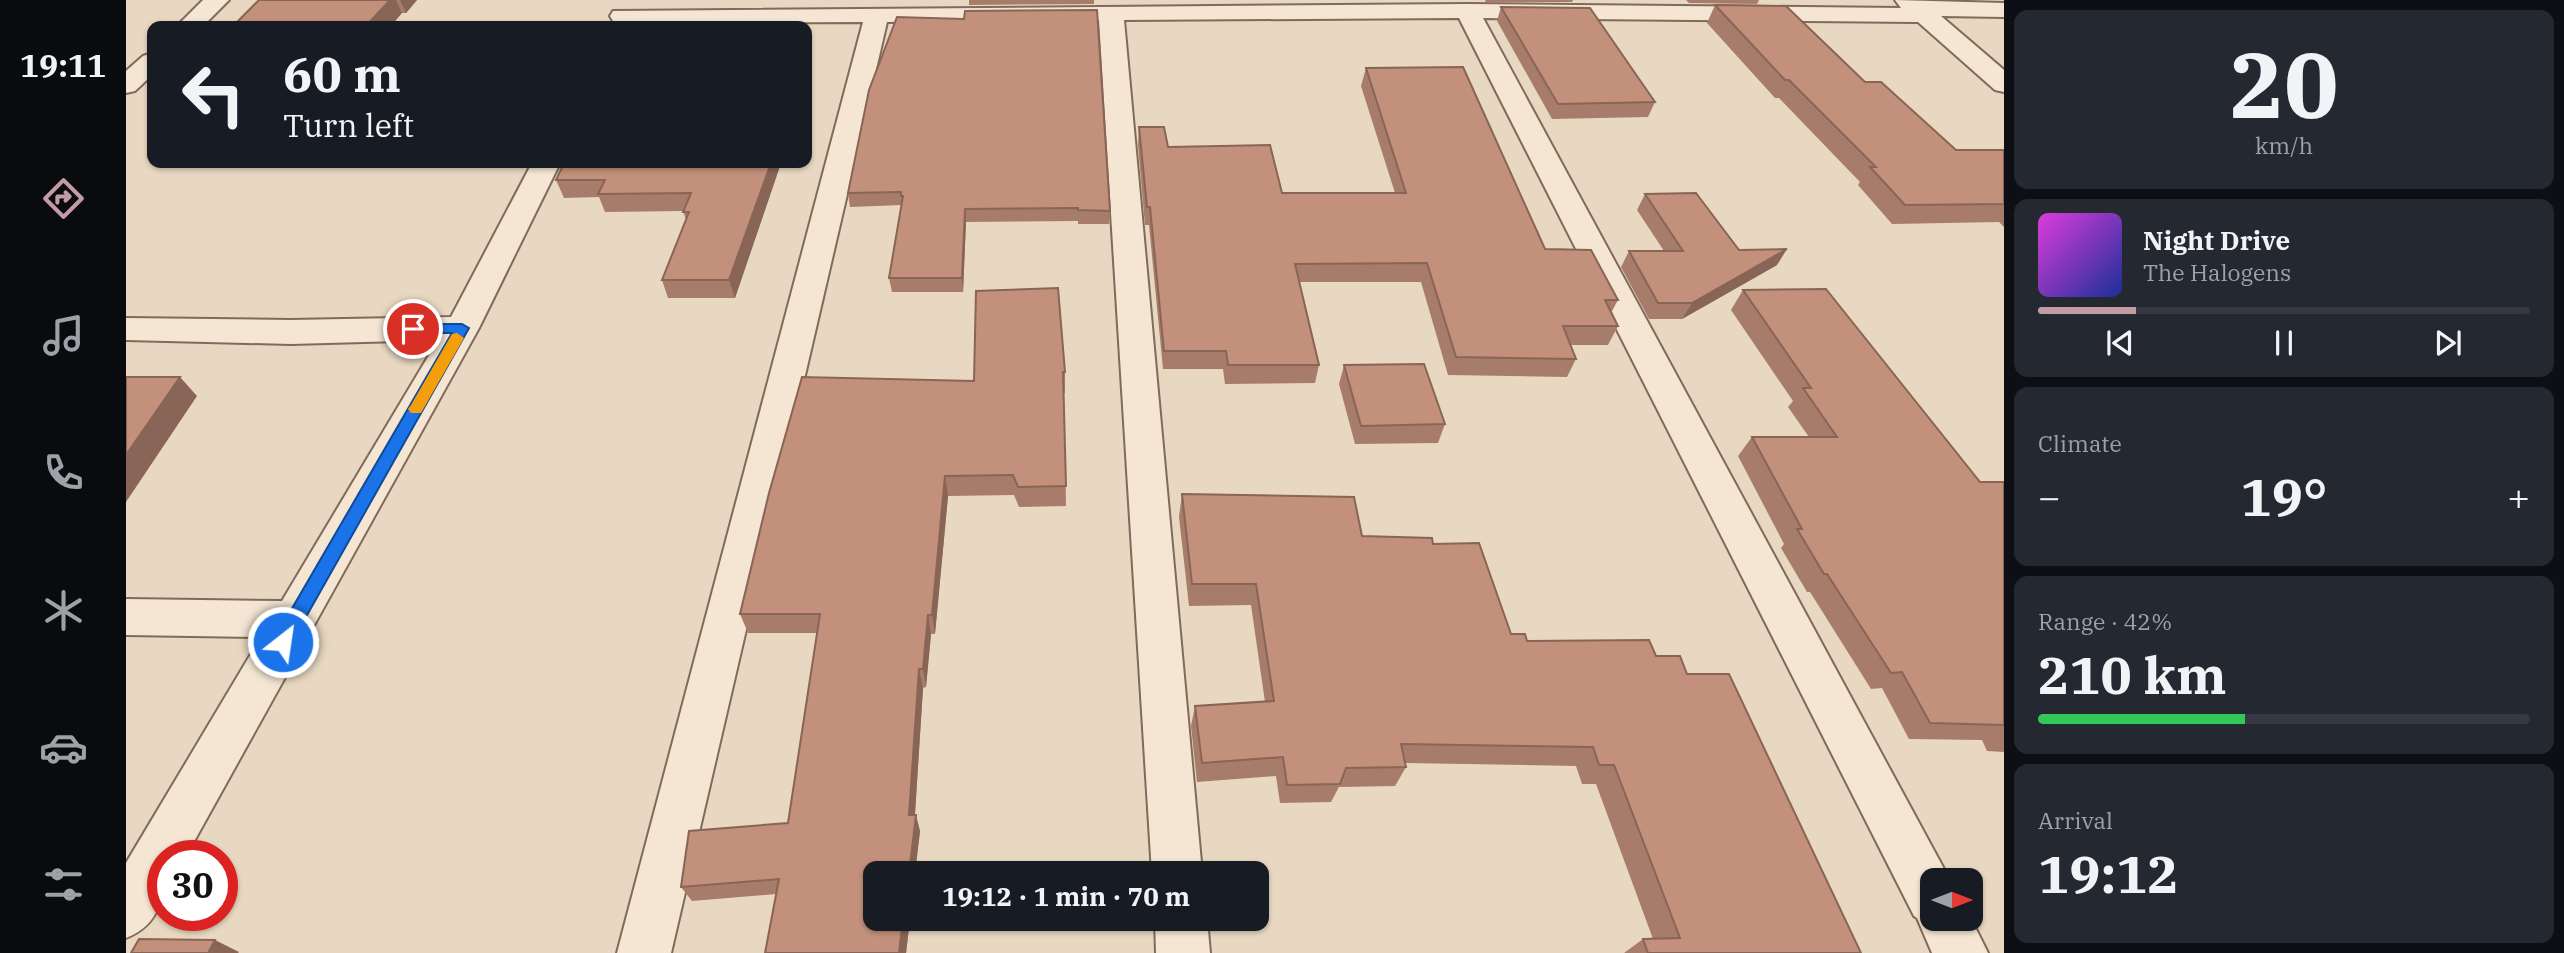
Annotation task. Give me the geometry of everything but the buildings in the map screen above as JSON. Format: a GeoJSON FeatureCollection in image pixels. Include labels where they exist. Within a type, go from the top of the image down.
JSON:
{"type":"FeatureCollection","features":[{"type":"Feature","properties":{"kind":"street"},"geometry":{"type":"LineString","coordinates":[[194,21],[217,0]]}},
{"type":"Feature","properties":{"kind":"street"},"geometry":{"type":"LineString","coordinates":[[623,14],[1111,14],[1916,8],[2004,10]]}},
{"type":"Feature","properties":{"kind":"street"},"geometry":{"type":"LineString","coordinates":[[1916,8],[2004,84]]}},
{"type":"Feature","properties":{"kind":"street"},"geometry":{"type":"LineString","coordinates":[[1467,11],[1920,875]]}},
{"type":"Feature","properties":{"kind":"street"},"geometry":{"type":"LineString","coordinates":[[644,953],[877,14]]}},
{"type":"Feature","properties":{"kind":"street"},"geometry":{"type":"LineString","coordinates":[[1111,14],[1176,861]]}},
{"type":"Feature","properties":{"kind":"street"},"geometry":{"type":"LineString","coordinates":[[126,85],[147,66]]}},
{"type":"Feature","properties":{"kind":"street"},"geometry":{"type":"LineString","coordinates":[[126,912],[462,328],[544,168]]}},
{"type":"Feature","properties":{"kind":"street"},"geometry":{"type":"LineString","coordinates":[[126,329],[291,332],[462,328]]}},
{"type":"Feature","properties":{"kind":"street"},"geometry":{"type":"LineString","coordinates":[[126,617],[296,619]]}},
{"type":"Feature","properties":{"kind":"street"},"geometry":{"type":"LineString","coordinates":[[1182,931],[1183,953]]}},
{"type":"Feature","properties":{"kind":"street"},"geometry":{"type":"LineString","coordinates":[[1949,931],[1961,953]]}},
{"type":"Feature","properties":{"kind":"slow traffic"},"geometry":{"type":"LineString","coordinates":[[416,409],[457,338]]}},
{"type":"Feature","properties":{"kind":"route"},"geometry":{"type":"LineString","coordinates":[[283,642],[462,328],[413,329]]}}]}
